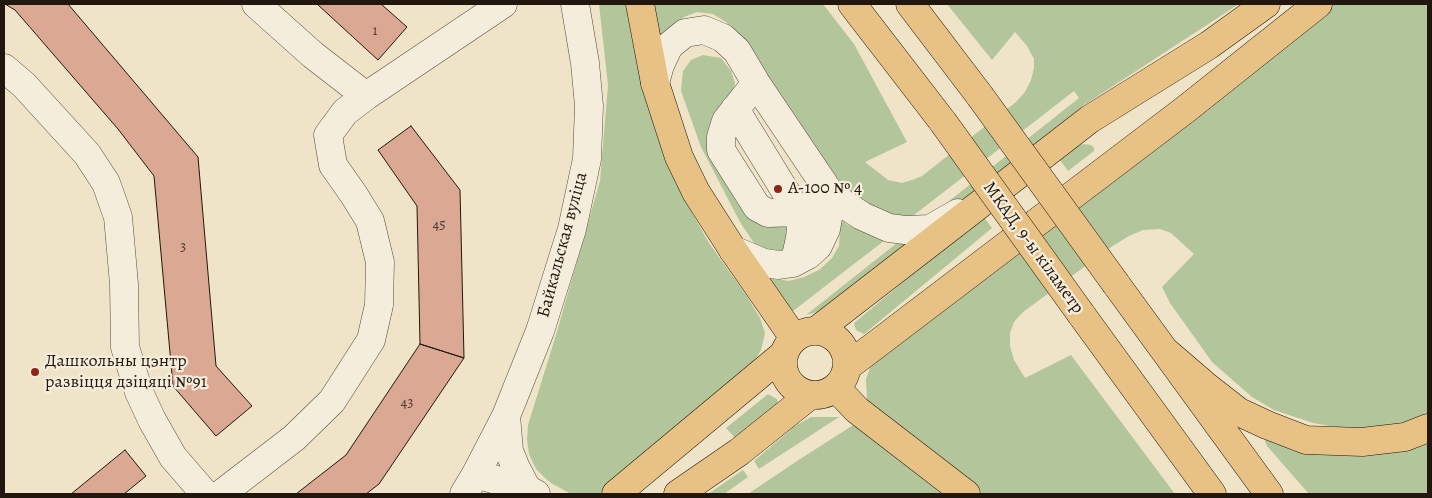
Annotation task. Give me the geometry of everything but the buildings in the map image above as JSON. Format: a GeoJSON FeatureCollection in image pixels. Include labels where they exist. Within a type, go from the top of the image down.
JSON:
{"type":"FeatureCollection","features":[{"type":"Feature","properties":{"kind":"main road"},"geometry":{"type":"LineString","coordinates":[[640,4],[655,84],[679,157],[696,192],[733,250],[798,341]]}},
{"type":"Feature","properties":{"kind":"main road","name":"МКАД, 9-ы кіламетр"},"geometry":{"type":"LineString","coordinates":[[852,4],[943,122],[1212,494]]}},
{"type":"Feature","properties":{"kind":"main road"},"geometry":{"type":"LineString","coordinates":[[910,4],[980,96],[1269,494]]}},
{"type":"Feature","properties":{"kind":"main road"},"geometry":{"type":"LineString","coordinates":[[616,494],[798,341],[1090,119],[1209,45],[1266,4]]}},
{"type":"Feature","properties":{"kind":"main road"},"geometry":{"type":"LineString","coordinates":[[966,494],[857,410],[842,377],[847,356],[836,338],[826,333],[798,341],[782,365],[784,376],[790,385],[799,392],[809,396],[828,394],[842,377],[1186,110],[1318,4]]}},
{"type":"Feature","properties":{"kind":"main road"},"geometry":{"type":"LineString","coordinates":[[1164,350],[1206,388],[1239,412],[1306,440],[1362,442],[1405,437],[1428,428]]}},
{"type":"Feature","properties":{"kind":"main road"},"geometry":{"type":"LineString","coordinates":[[678,494],[739,452],[809,396]]}},
{"type":"Feature","properties":{"kind":"street"},"geometry":{"type":"LineString","coordinates":[[256,4],[313,55],[366,96]]}},
{"type":"Feature","properties":{"kind":"street"},"geometry":{"type":"LineString","coordinates":[[221,494],[294,438],[332,401],[371,340],[379,305],[380,262],[370,221],[333,165],[328,135],[345,112],[366,96],[503,4]]}},
{"type":"Feature","properties":{"kind":"street","name":"Байкальская вуліца"},"geometry":{"type":"LineString","coordinates":[[532,492],[474,487],[506,416],[540,331],[572,229],[587,159],[589,106],[585,63],[575,4]]}},
{"type":"Feature","properties":{"kind":"street"},"geometry":{"type":"LineString","coordinates":[[655,84],[660,65],[669,46],[685,33],[704,30],[723,38],[737,51],[756,83],[832,196],[862,216],[888,228],[905,230],[930,229],[996,192]]}},
{"type":"Feature","properties":{"kind":"street"},"geometry":{"type":"LineString","coordinates":[[4,68],[24,85],[87,154],[106,184],[118,217],[124,284],[125,347],[139,392],[173,457],[205,494]]}},
{"type":"Feature","properties":{"kind":"street"},"geometry":{"type":"LineString","coordinates":[[756,83],[734,109],[798,212],[801,227],[800,238],[792,263]]}},
{"type":"Feature","properties":{"kind":"street"},"geometry":{"type":"LineString","coordinates":[[798,212],[832,196]]}},
{"type":"Feature","properties":{"kind":"street"},"geometry":{"type":"LineString","coordinates":[[733,250],[764,262],[780,265],[792,263],[808,255],[818,246],[826,229],[832,196]]}},
{"type":"Feature","properties":{"kind":"street"},"geometry":{"type":"LineString","coordinates":[[506,416],[509,452],[516,468],[532,492]]}},
{"type":"Feature","properties":{"kind":"green space"},"geometry":{"type":"Polygon","coordinates":[[[599,4],[630,4],[660,143],[684,199],[709,243],[760,318],[765,333],[761,350],[751,367],[604,494],[571,494],[551,483],[536,469],[529,454],[527,440],[528,425],[600,181],[608,85],[599,4]]]}},
{"type":"Feature","properties":{"kind":"green space"},"geometry":{"type":"Polygon","coordinates":[[[650,4],[823,4],[854,44],[907,142],[865,162],[888,180],[902,183],[922,176],[1016,102],[1025,92],[1031,80],[1034,59],[1027,46],[1015,32],[992,60],[947,4],[1239,4],[1084,105],[946,215],[924,221],[1079,98],[1074,91],[905,222],[870,205],[854,195],[842,184],[726,22],[713,14],[697,12],[684,17],[672,28],[660,44],[650,4]]]}},
{"type":"Feature","properties":{"kind":"green space"},"geometry":{"type":"Polygon","coordinates":[[[1332,4],[1428,4],[1428,419],[1409,425],[1346,429],[1313,423],[1274,410],[1252,397],[1212,362],[1170,303],[1162,287],[1194,254],[1171,233],[1160,229],[1143,230],[1114,245],[1023,312],[1014,322],[1010,333],[1010,346],[1014,360],[1025,378],[1071,355],[1175,494],[982,494],[872,408],[867,400],[866,379],[870,368],[879,357],[1090,196],[1332,4]]]}},
{"type":"Feature","properties":{"kind":"green space"},"geometry":{"type":"Polygon","coordinates":[[[703,55],[721,58],[731,71],[735,83],[733,95],[713,154],[737,203],[754,215],[791,226],[789,245],[780,252],[768,252],[756,246],[740,222],[701,147],[681,91],[683,71],[691,60],[703,55]]]}},
{"type":"Feature","properties":{"kind":"green space"},"geometry":{"type":"Polygon","coordinates":[[[1083,144],[1091,145],[1094,151],[1068,171],[1060,160],[1083,144]]]}},
{"type":"Feature","properties":{"kind":"green space"},"geometry":{"type":"Polygon","coordinates":[[[983,216],[992,228],[864,334],[856,330],[854,323],[983,216]]]}},
{"type":"Feature","properties":{"kind":"green space"},"geometry":{"type":"Polygon","coordinates":[[[839,218],[848,225],[868,233],[889,237],[793,311],[785,307],[767,277],[789,281],[819,270],[832,258],[839,246],[840,229],[837,222],[839,218]]]}},
{"type":"Feature","properties":{"kind":"green space"},"geometry":{"type":"Polygon","coordinates":[[[915,238],[828,305],[818,312],[806,315],[902,239],[915,238]]]}},
{"type":"Feature","properties":{"kind":"green space"},"geometry":{"type":"Polygon","coordinates":[[[768,394],[777,399],[776,405],[736,439],[726,428],[768,394]]]}},
{"type":"Feature","properties":{"kind":"green space"},"geometry":{"type":"Polygon","coordinates":[[[811,417],[839,417],[759,469],[754,461],[795,426],[811,417]]]}},
{"type":"Feature","properties":{"kind":"green space"},"geometry":{"type":"Polygon","coordinates":[[[858,422],[951,494],[748,494],[797,461],[858,422]]]}},
{"type":"Feature","properties":{"kind":"green space"},"geometry":{"type":"Polygon","coordinates":[[[1264,438],[1428,442],[1428,494],[1309,494],[1267,446],[1264,438]]]}},
{"type":"Feature","properties":{"kind":"green space"},"geometry":{"type":"Polygon","coordinates":[[[743,470],[748,477],[724,494],[708,494],[743,470]]]}},
{"type":"Feature","properties":{"kind":"place","name":"А-100 № 4"},"geometry":{"type":"Point","coordinates":[778,189]}},
{"type":"Feature","properties":{"kind":"place","name":"Дашкольны цэнтр развіцця дзіцяці №91"},"geometry":{"type":"Point","coordinates":[35,372]}}]}
